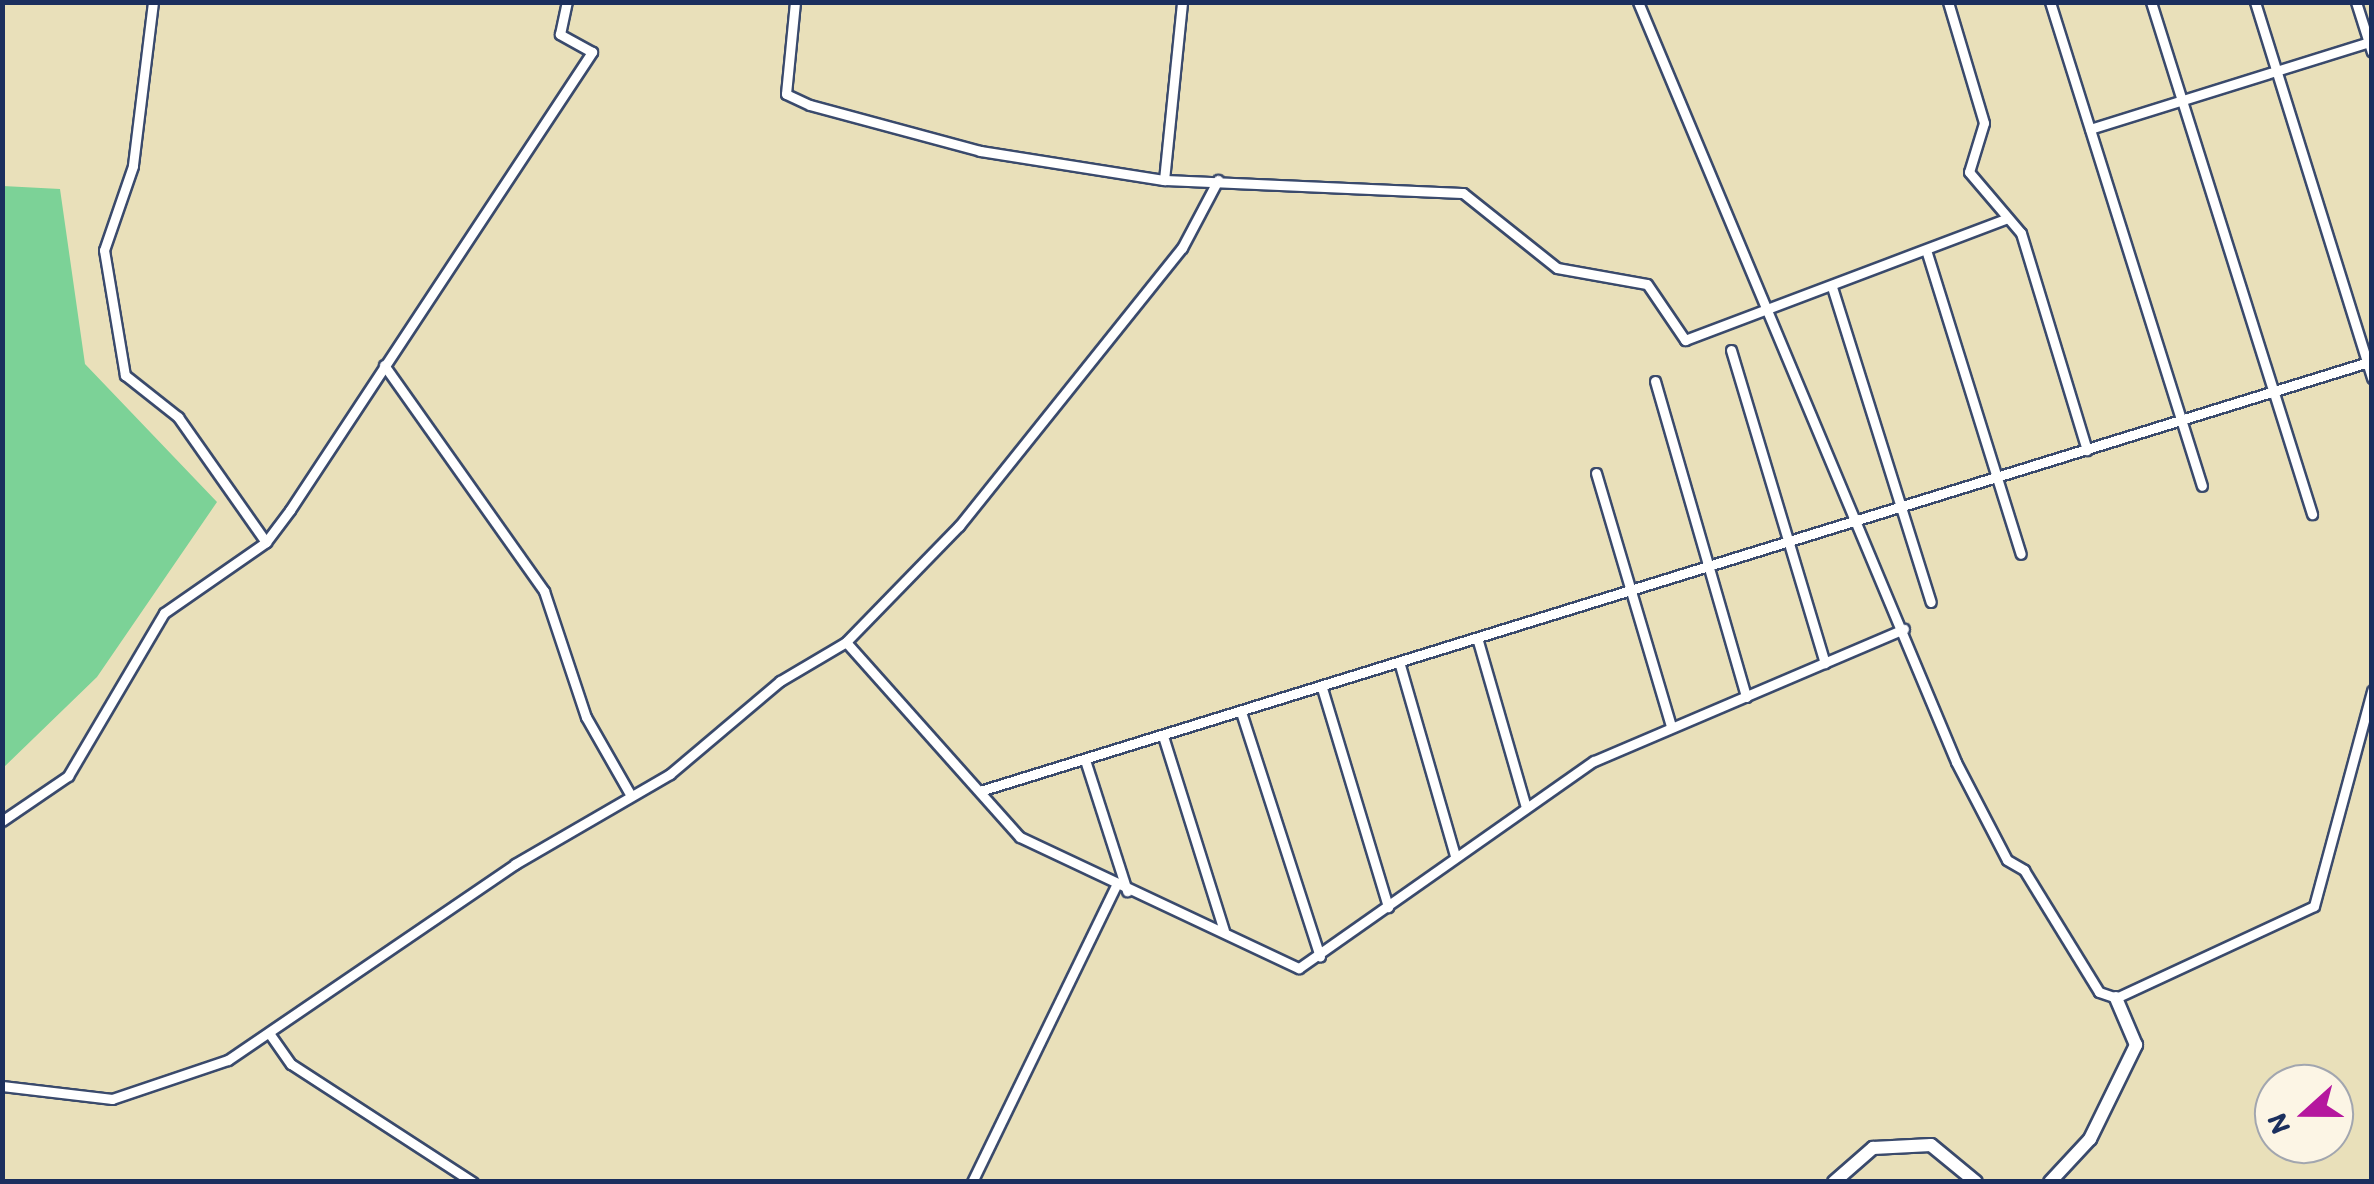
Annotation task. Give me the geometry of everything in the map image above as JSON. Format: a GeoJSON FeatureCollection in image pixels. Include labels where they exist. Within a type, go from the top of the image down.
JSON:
{"type":"FeatureCollection","features":[{"type":"Feature","properties":{"kind":"street"},"geometry":{"type":"LineString","coordinates":[[153,2],[134,166],[104,250],[125,375],[178,417],[266,542]]}},
{"type":"Feature","properties":{"kind":"street"},"geometry":{"type":"LineString","coordinates":[[2,821],[68,776],[164,613],[266,542],[592,52],[560,34],[567,2]]}},
{"type":"Feature","properties":{"kind":"street"},"geometry":{"type":"LineString","coordinates":[[795,2],[786,94],[980,151],[1164,180],[1463,193],[1556,268],[1647,284],[1685,340],[1927,253],[2005,219]]}},
{"type":"Feature","properties":{"kind":"street"},"geometry":{"type":"LineString","coordinates":[[1164,180],[1182,2]]}},
{"type":"Feature","properties":{"kind":"street"},"geometry":{"type":"LineString","coordinates":[[1638,2],[1765,309],[2007,860],[2024,870],[2098,992],[2116,998],[2314,906],[2372,691]]}},
{"type":"Feature","properties":{"kind":"street"},"geometry":{"type":"LineString","coordinates":[[1948,2],[1984,123],[1969,172],[2005,219],[2021,233],[2087,450]]}},
{"type":"Feature","properties":{"kind":"street"},"geometry":{"type":"LineString","coordinates":[[2050,2],[2202,486]]}},
{"type":"Feature","properties":{"kind":"street"},"geometry":{"type":"LineString","coordinates":[[2152,2],[2312,514]]}},
{"type":"Feature","properties":{"kind":"street"},"geometry":{"type":"LineString","coordinates":[[2255,2],[2372,378]]}},
{"type":"Feature","properties":{"kind":"street"},"geometry":{"type":"LineString","coordinates":[[2090,129],[2370,45],[2356,2]]}},
{"type":"Feature","properties":{"kind":"street"},"geometry":{"type":"LineString","coordinates":[[2,1086],[112,1100],[228,1060],[630,794],[846,642],[959,526],[1182,248],[1218,180]]}},
{"type":"Feature","properties":{"kind":"street"},"geometry":{"type":"LineString","coordinates":[[1927,253],[2022,554]]}},
{"type":"Feature","properties":{"kind":"street"},"geometry":{"type":"LineString","coordinates":[[1832,286],[1931,602]]}},
{"type":"Feature","properties":{"kind":"street"},"geometry":{"type":"LineString","coordinates":[[1730,350],[1825,663]]}},
{"type":"Feature","properties":{"kind":"street"},"geometry":{"type":"LineString","coordinates":[[980,791],[1860,526],[2183,418],[2369,362]]}},
{"type":"Feature","properties":{"kind":"street"},"geometry":{"type":"LineString","coordinates":[[384,365],[544,591],[586,716],[630,794]]}},
{"type":"Feature","properties":{"kind":"street"},"geometry":{"type":"LineString","coordinates":[[1655,381],[1715,570],[1746,698]]}},
{"type":"Feature","properties":{"kind":"street"},"geometry":{"type":"LineString","coordinates":[[1596,474],[1671,728]]}},
{"type":"Feature","properties":{"kind":"street"},"geometry":{"type":"LineString","coordinates":[[846,642],[1020,837],[1115,887],[1224,932],[1290,966],[1320,958],[1525,804],[1671,728],[1904,629]]}},
{"type":"Feature","properties":{"kind":"street"},"geometry":{"type":"LineString","coordinates":[[1478,641],[1525,804]]}},
{"type":"Feature","properties":{"kind":"street"},"geometry":{"type":"LineString","coordinates":[[1400,665],[1456,856]]}},
{"type":"Feature","properties":{"kind":"street"},"geometry":{"type":"LineString","coordinates":[[1322,688],[1388,907]]}},
{"type":"Feature","properties":{"kind":"street"},"geometry":{"type":"LineString","coordinates":[[1242,712],[1320,958]]}},
{"type":"Feature","properties":{"kind":"street"},"geometry":{"type":"LineString","coordinates":[[1162,736],[1224,932]]}},
{"type":"Feature","properties":{"kind":"street"},"geometry":{"type":"LineString","coordinates":[[1085,760],[1127,891]]}},
{"type":"Feature","properties":{"kind":"street"},"geometry":{"type":"LineString","coordinates":[[972,1182],[1115,887]]}},
{"type":"Feature","properties":{"kind":"street"},"geometry":{"type":"LineString","coordinates":[[2050,1182],[2090,1140],[2136,1045],[2116,998]]}},
{"type":"Feature","properties":{"kind":"street"},"geometry":{"type":"LineString","coordinates":[[270,1034],[292,1064],[473,1182]]}},
{"type":"Feature","properties":{"kind":"street"},"geometry":{"type":"LineString","coordinates":[[1834,1182],[1873,1148],[1931,1145],[1976,1182]]}},
{"type":"Feature","properties":{"kind":"green space"},"geometry":{"type":"Polygon","coordinates":[[[3,186],[60,189],[85,364],[217,502],[97,677],[3,768],[3,186]]]}}]}
